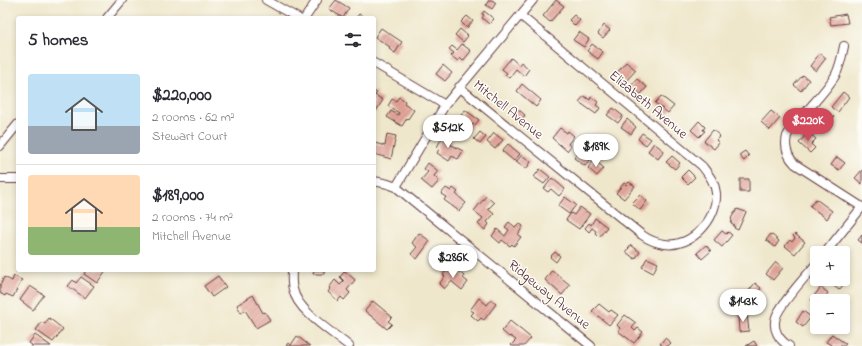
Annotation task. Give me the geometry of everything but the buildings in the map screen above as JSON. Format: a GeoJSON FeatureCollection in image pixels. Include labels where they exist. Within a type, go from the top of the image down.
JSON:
{"type":"FeatureCollection","features":[{"type":"Feature","properties":{"kind":"street"},"geometry":{"type":"LineString","coordinates":[[109,16],[122,0]]}},
{"type":"Feature","properties":{"kind":"street"},"geometry":{"type":"LineString","coordinates":[[266,0],[294,16]]}},
{"type":"Feature","properties":{"kind":"street"},"geometry":{"type":"LineString","coordinates":[[306,16],[317,0]]}},
{"type":"Feature","properties":{"kind":"street"},"geometry":{"type":"LineString","coordinates":[[396,187],[445,105],[533,0]]}},
{"type":"Feature","properties":{"kind":"street","name":"Elizabeth Avenue"},"geometry":{"type":"LineString","coordinates":[[520,15],[702,166],[711,178],[716,193],[714,208],[707,222],[697,233]]}},
{"type":"Feature","properties":{"kind":"street"},"geometry":{"type":"LineString","coordinates":[[831,246],[862,207],[795,164],[789,158],[786,150],[787,136],[793,127],[836,75],[842,60],[844,46]]}},
{"type":"Feature","properties":{"kind":"street"},"geometry":{"type":"LineString","coordinates":[[376,64],[445,105]]}},
{"type":"Feature","properties":{"kind":"street","name":"Mitchell Avenue"},"geometry":{"type":"LineString","coordinates":[[459,87],[642,235],[653,242],[666,245],[679,243],[691,238],[697,233]]}},
{"type":"Feature","properties":{"kind":"street"},"geometry":{"type":"LineString","coordinates":[[0,146],[16,126]]}},
{"type":"Feature","properties":{"kind":"street"},"geometry":{"type":"LineString","coordinates":[[0,179],[16,179]]}},
{"type":"Feature","properties":{"kind":"street","name":"Ridgeway Avenue"},"geometry":{"type":"LineString","coordinates":[[376,181],[396,187],[591,346]]}},
{"type":"Feature","properties":{"kind":"street"},"geometry":{"type":"LineString","coordinates":[[292,272],[293,289],[299,303],[306,311],[349,346]]}},
{"type":"Feature","properties":{"kind":"street"},"geometry":{"type":"LineString","coordinates":[[789,346],[778,337],[775,328],[775,318],[780,309],[810,272]]}}]}
